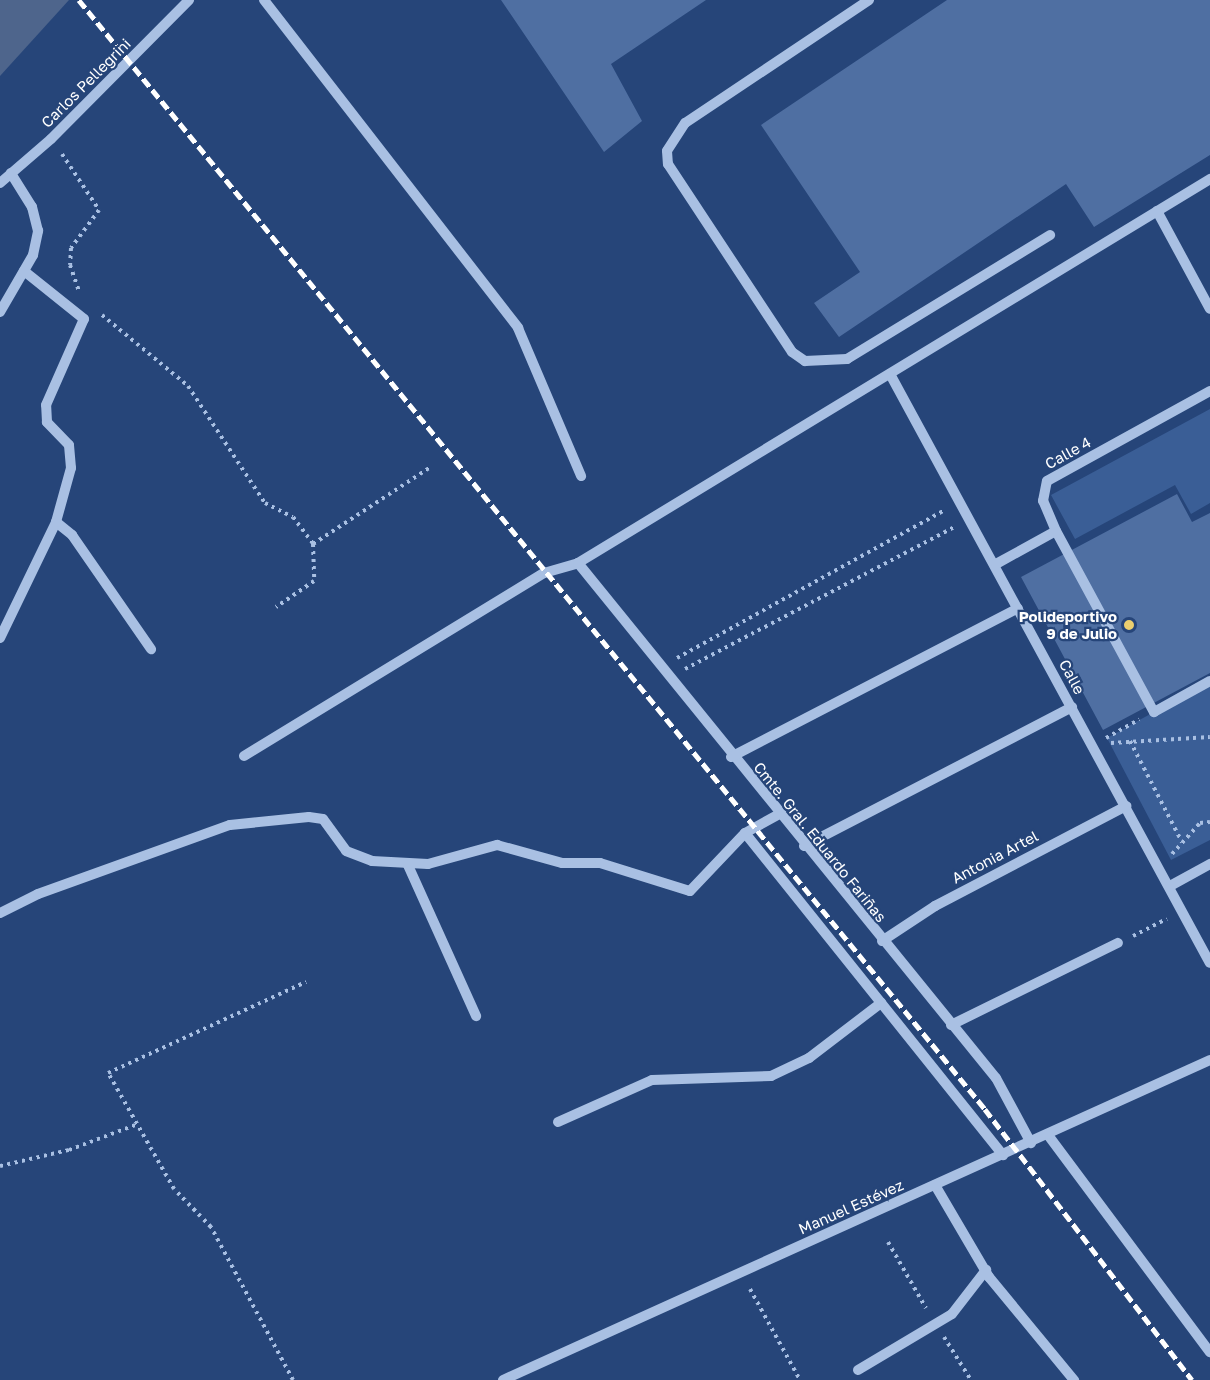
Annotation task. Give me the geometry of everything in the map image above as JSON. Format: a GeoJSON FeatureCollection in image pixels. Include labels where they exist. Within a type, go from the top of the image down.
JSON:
{"type":"FeatureCollection","features":[{"type":"Feature","properties":{"kind":"street","name":"Carlos Pellegrini"},"geometry":{"type":"LineString","coordinates":[[0,183],[51,139],[189,0]]}},
{"type":"Feature","properties":{"kind":"street"},"geometry":{"type":"LineString","coordinates":[[264,0],[518,328],[581,476]]}},
{"type":"Feature","properties":{"kind":"street"},"geometry":{"type":"LineString","coordinates":[[868,0],[684,123],[667,151],[668,164],[792,352],[805,361],[847,359],[1050,235]]}},
{"type":"Feature","properties":{"kind":"street"},"geometry":{"type":"LineString","coordinates":[[0,312],[33,255],[37,221],[11,173]]}},
{"type":"Feature","properties":{"kind":"street"},"geometry":{"type":"LineString","coordinates":[[244,756],[544,573],[578,563],[1210,179]]}},
{"type":"Feature","properties":{"kind":"street"},"geometry":{"type":"LineString","coordinates":[[1157,211],[1210,309]]}},
{"type":"Feature","properties":{"kind":"street"},"geometry":{"type":"LineString","coordinates":[[0,638],[56,522],[72,457],[69,445],[47,422],[46,405],[84,319],[24,271]]}},
{"type":"Feature","properties":{"kind":"street","name":"Calle"},"geometry":{"type":"LineString","coordinates":[[890,374],[996,564],[1210,963]]}},
{"type":"Feature","properties":{"kind":"street","name":"Calle 4"},"geometry":{"type":"LineString","coordinates":[[1154,712],[1042,501],[1047,481],[1210,391]]}},
{"type":"Feature","properties":{"kind":"street"},"geometry":{"type":"LineString","coordinates":[[56,522],[72,535],[151,649]]}},
{"type":"Feature","properties":{"kind":"street"},"geometry":{"type":"LineString","coordinates":[[996,564],[1056,531]]}},
{"type":"Feature","properties":{"kind":"street","name":"Cmte. Gral. Eduardo Fariñas"},"geometry":{"type":"LineString","coordinates":[[578,563],[731,757],[1006,1094],[1031,1143]]}},
{"type":"Feature","properties":{"kind":"street"},"geometry":{"type":"LineString","coordinates":[[731,757],[1018,608]]}},
{"type":"Feature","properties":{"kind":"street"},"geometry":{"type":"LineString","coordinates":[[1154,712],[1210,681]]}},
{"type":"Feature","properties":{"kind":"street"},"geometry":{"type":"LineString","coordinates":[[804,846],[1072,708]]}},
{"type":"Feature","properties":{"kind":"street","name":"Antonia Artel"},"geometry":{"type":"LineString","coordinates":[[882,941],[934,906],[1126,806]]}},
{"type":"Feature","properties":{"kind":"street"},"geometry":{"type":"LineString","coordinates":[[0,913],[184,839],[266,819],[323,819],[355,857],[407,863],[451,860],[497,846],[562,863],[600,863],[690,891],[745,833],[778,815]]}},
{"type":"Feature","properties":{"kind":"street"},"geometry":{"type":"LineString","coordinates":[[745,833],[1003,1155]]}},
{"type":"Feature","properties":{"kind":"street"},"geometry":{"type":"LineString","coordinates":[[407,863],[476,1016]]}},
{"type":"Feature","properties":{"kind":"street"},"geometry":{"type":"LineString","coordinates":[[1170,886],[1210,864]]}},
{"type":"Feature","properties":{"kind":"street"},"geometry":{"type":"LineString","coordinates":[[951,1025],[1118,943]]}},
{"type":"Feature","properties":{"kind":"street"},"geometry":{"type":"LineString","coordinates":[[558,1122],[652,1080],[771,1076],[809,1058],[881,1003]]}},
{"type":"Feature","properties":{"kind":"street","name":"Manuel Estévez"},"geometry":{"type":"LineString","coordinates":[[503,1380],[1031,1143],[1210,1060]]}},
{"type":"Feature","properties":{"kind":"street"},"geometry":{"type":"LineString","coordinates":[[1048,1135],[1210,1352]]}},
{"type":"Feature","properties":{"kind":"street"},"geometry":{"type":"LineString","coordinates":[[934,1185],[986,1270],[1074,1380]]}},
{"type":"Feature","properties":{"kind":"street"},"geometry":{"type":"LineString","coordinates":[[858,1370],[952,1314],[986,1270]]}},
{"type":"Feature","properties":{"kind":"path"},"geometry":{"type":"LineString","coordinates":[[51,139],[99,210],[70,254],[84,300]]}},
{"type":"Feature","properties":{"kind":"path"},"geometry":{"type":"LineString","coordinates":[[97,312],[172,369],[265,503],[293,517],[313,544],[314,581],[276,607]]}},
{"type":"Feature","properties":{"kind":"path"},"geometry":{"type":"LineString","coordinates":[[313,544],[429,468]]}},
{"type":"Feature","properties":{"kind":"path"},"geometry":{"type":"LineString","coordinates":[[665,674],[692,646],[961,501]]}},
{"type":"Feature","properties":{"kind":"path"},"geometry":{"type":"LineString","coordinates":[[665,674],[970,518]]}},
{"type":"Feature","properties":{"kind":"path"},"geometry":{"type":"LineString","coordinates":[[1092,746],[1154,712]]}},
{"type":"Feature","properties":{"kind":"path"},"geometry":{"type":"LineString","coordinates":[[1092,746],[1130,741],[1210,737]]}},
{"type":"Feature","properties":{"kind":"path"},"geometry":{"type":"LineString","coordinates":[[1130,741],[1182,842]]}},
{"type":"Feature","properties":{"kind":"path"},"geometry":{"type":"LineString","coordinates":[[1160,868],[1200,823],[1210,822]]}},
{"type":"Feature","properties":{"kind":"path"},"geometry":{"type":"LineString","coordinates":[[1118,943],[1184,911]]}},
{"type":"Feature","properties":{"kind":"path"},"geometry":{"type":"LineString","coordinates":[[293,1380],[211,1227],[174,1189],[108,1073],[306,982]]}},
{"type":"Feature","properties":{"kind":"path"},"geometry":{"type":"LineString","coordinates":[[0,1166],[69,1150],[138,1124]]}},
{"type":"Feature","properties":{"kind":"path"},"geometry":{"type":"LineString","coordinates":[[741,1273],[800,1380]]}},
{"type":"Feature","properties":{"kind":"shaded area"},"geometry":{"type":"Polygon","coordinates":[[[0,0],[69,0],[0,76],[0,0]]]}},
{"type":"Feature","properties":{"kind":"shaded area"},"geometry":{"type":"Polygon","coordinates":[[[1210,409],[1210,503],[1191,514],[1175,485],[1075,539],[1051,495],[1210,409]]]}},
{"type":"Feature","properties":{"kind":"shaded area"},"geometry":{"type":"Polygon","coordinates":[[[1210,681],[1210,840],[1171,860],[1107,738],[1210,681]]]}},
{"type":"Feature","properties":{"kind":"building"},"geometry":{"type":"Polygon","coordinates":[[[501,0],[706,0],[611,64],[642,121],[604,152],[501,0]]]}},
{"type":"Feature","properties":{"kind":"building"},"geometry":{"type":"Polygon","coordinates":[[[947,0],[1210,0],[1210,155],[1094,227],[1066,184],[839,337],[814,303],[860,272],[761,125],[947,0]]]}},
{"type":"Feature","properties":{"kind":"building","name":"Polideportivo 9 de Julio"},"geometry":{"type":"Polygon","coordinates":[[[1177,494],[1192,522],[1210,513],[1210,673],[1103,730],[1021,577],[1177,494]]]}},
{"type":"Feature","properties":{"kind":"railway"},"geometry":{"type":"LineString","coordinates":[[79,0],[985,1109],[1192,1380]]}},
{"type":"Feature","properties":{"kind":"place","name":"Polideportivo 9 de Julio"},"geometry":{"type":"Point","coordinates":[1129,625]}}]}
